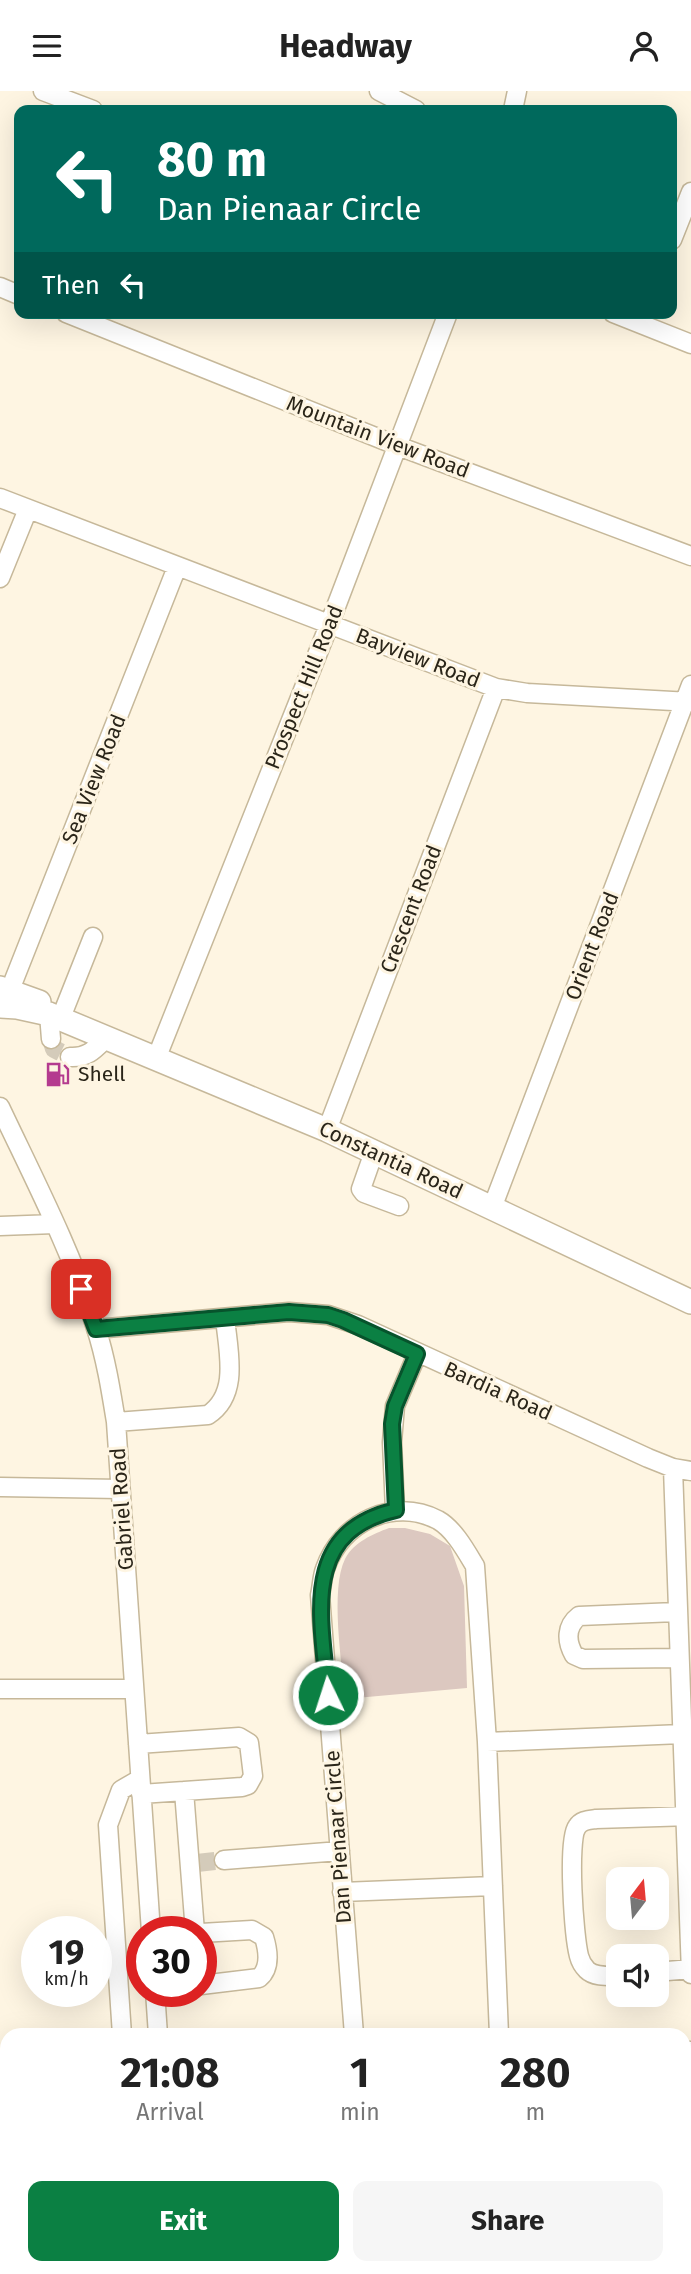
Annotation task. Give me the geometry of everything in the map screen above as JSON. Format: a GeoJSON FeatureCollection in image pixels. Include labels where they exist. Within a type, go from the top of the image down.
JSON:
{"type":"FeatureCollection","features":[{"type":"Feature","properties":{"kind":"main road","name":"Constantia Road"},"geometry":{"type":"LineString","coordinates":[[3,995],[56,1014],[327,1130],[691,1302]]}},
{"type":"Feature","properties":{"kind":"street"},"geometry":{"type":"LineString","coordinates":[[43,91],[80,105]]}},
{"type":"Feature","properties":{"kind":"street"},"geometry":{"type":"LineString","coordinates":[[379,91],[406,105]]}},
{"type":"Feature","properties":{"kind":"street"},"geometry":{"type":"LineString","coordinates":[[677,227],[691,192]]}},
{"type":"Feature","properties":{"kind":"street","name":"Mountain View Road"},"geometry":{"type":"LineString","coordinates":[[81,319],[398,446],[691,556]]}},
{"type":"Feature","properties":{"kind":"street","name":"Prospect Hill Road"},"geometry":{"type":"LineString","coordinates":[[156,1059],[329,625],[446,319]]}},
{"type":"Feature","properties":{"kind":"street"},"geometry":{"type":"LineString","coordinates":[[643,319],[691,344]]}},
{"type":"Feature","properties":{"kind":"street","name":"Bayview Road"},"geometry":{"type":"LineString","coordinates":[[0,498],[496,688],[527,694],[689,696]]}},
{"type":"Feature","properties":{"kind":"street"},"geometry":{"type":"LineString","coordinates":[[0,578],[28,509]]}},
{"type":"Feature","properties":{"kind":"street","name":"Sea View Road"},"geometry":{"type":"LineString","coordinates":[[3,995],[177,567]]}},
{"type":"Feature","properties":{"kind":"street","name":"Crescent Road"},"geometry":{"type":"LineString","coordinates":[[327,1130],[496,688]]}},
{"type":"Feature","properties":{"kind":"street","name":"Orient Road"},"geometry":{"type":"LineString","coordinates":[[492,1207],[689,696]]}},
{"type":"Feature","properties":{"kind":"street"},"geometry":{"type":"LineString","coordinates":[[51,1039],[56,1014],[93,937]]}},
{"type":"Feature","properties":{"kind":"street"},"geometry":{"type":"LineString","coordinates":[[70,1057],[89,1055],[97,1033]]}},
{"type":"Feature","properties":{"kind":"street","name":"Gabriel Road"},"geometry":{"type":"LineString","coordinates":[[1,1111],[55,1224],[96,1329],[108,1375],[116,1422],[150,1916]]}},
{"type":"Feature","properties":{"kind":"street"},"geometry":{"type":"LineString","coordinates":[[374,1152],[361,1189],[399,1206]]}},
{"type":"Feature","properties":{"kind":"street"},"geometry":{"type":"LineString","coordinates":[[0,1226],[55,1224]]}},
{"type":"Feature","properties":{"kind":"street","name":"Bardia Road"},"geometry":{"type":"LineString","coordinates":[[96,1329],[289,1312],[328,1315],[358,1325],[673,1468],[691,1471]]}},
{"type":"Feature","properties":{"kind":"street"},"geometry":{"type":"LineString","coordinates":[[116,1422],[208,1415],[216,1409],[228,1393],[230,1380],[225,1318]]}},
{"type":"Feature","properties":{"kind":"street"},"geometry":{"type":"LineString","coordinates":[[417,1354],[398,1397],[392,1424],[396,1510],[439,1521],[460,1543],[475,1566],[487,1742],[499,2028]]}},
{"type":"Feature","properties":{"kind":"street"},"geometry":{"type":"LineString","coordinates":[[669,1972],[691,1971],[688,1816],[676,1612],[673,1468]]}},
{"type":"Feature","properties":{"kind":"street"},"geometry":{"type":"LineString","coordinates":[[0,1487],[120,1489]]}},
{"type":"Feature","properties":{"kind":"street","name":"Dan Pienaar Circle"},"geometry":{"type":"LineString","coordinates":[[353,2028],[320,1595],[330,1558],[354,1526],[379,1514],[396,1510]]}},
{"type":"Feature","properties":{"kind":"street"},"geometry":{"type":"LineString","coordinates":[[676,1612],[579,1616],[570,1622],[570,1648],[574,1655],[583,1659],[679,1658]]}},
{"type":"Feature","properties":{"kind":"street"},"geometry":{"type":"LineString","coordinates":[[0,1689],[134,1689]]}},
{"type":"Feature","properties":{"kind":"street"},"geometry":{"type":"LineString","coordinates":[[487,1742],[682,1734]]}},
{"type":"Feature","properties":{"kind":"street"},"geometry":{"type":"LineString","coordinates":[[122,2028],[108,1825],[121,1790],[140,1786],[184,1791],[248,1785],[253,1776],[249,1743],[239,1737],[138,1744]]}},
{"type":"Feature","properties":{"kind":"street"},"geometry":{"type":"LineString","coordinates":[[184,1791],[193,1863],[195,1916]]}},
{"type":"Feature","properties":{"kind":"street"},"geometry":{"type":"LineString","coordinates":[[606,1976],[594,1975],[579,1958],[572,1841],[576,1827],[584,1821],[596,1819],[688,1816]]}},
{"type":"Feature","properties":{"kind":"street"},"geometry":{"type":"LineString","coordinates":[[224,1860],[340,1851]]}},
{"type":"Feature","properties":{"kind":"street"},"geometry":{"type":"LineString","coordinates":[[342,1892],[493,1886]]}},
{"type":"Feature","properties":{"kind":"street"},"geometry":{"type":"LineString","coordinates":[[217,1932],[256,1931],[264,1937],[267,1964],[264,1975],[260,1978],[217,1983]]}},
{"type":"Feature","properties":{"kind":"street"},"geometry":{"type":"LineString","coordinates":[[156,2007],[158,2028]]}},
{"type":"Feature","properties":{"kind":"shaded area"},"geometry":{"type":"Polygon","coordinates":[[[389,1528],[405,1528],[430,1534],[450,1546],[464,1586],[467,1688],[345,1699],[338,1627],[341,1572],[345,1559],[353,1548],[370,1536],[389,1528]]]}},
{"type":"Feature","properties":{"kind":"tunnel"},"geometry":{"type":"LineString","coordinates":[[51,1039],[54,1049],[70,1057]]}},
{"type":"Feature","properties":{"kind":"tunnel"},"geometry":{"type":"LineString","coordinates":[[197,1863],[224,1860]]}},
{"type":"Feature","properties":{"kind":"place","name":"Shell"},"geometry":{"type":"Point","coordinates":[58,1074]}},
{"type":"Feature","properties":{"kind":"route"},"geometry":{"type":"LineString","coordinates":[[81,1289],[96,1329],[289,1312],[328,1315],[358,1325],[417,1354],[395,1406],[392,1424],[396,1510],[379,1514],[354,1526],[336,1547],[325,1569],[320,1595],[328,1695]]}}]}
